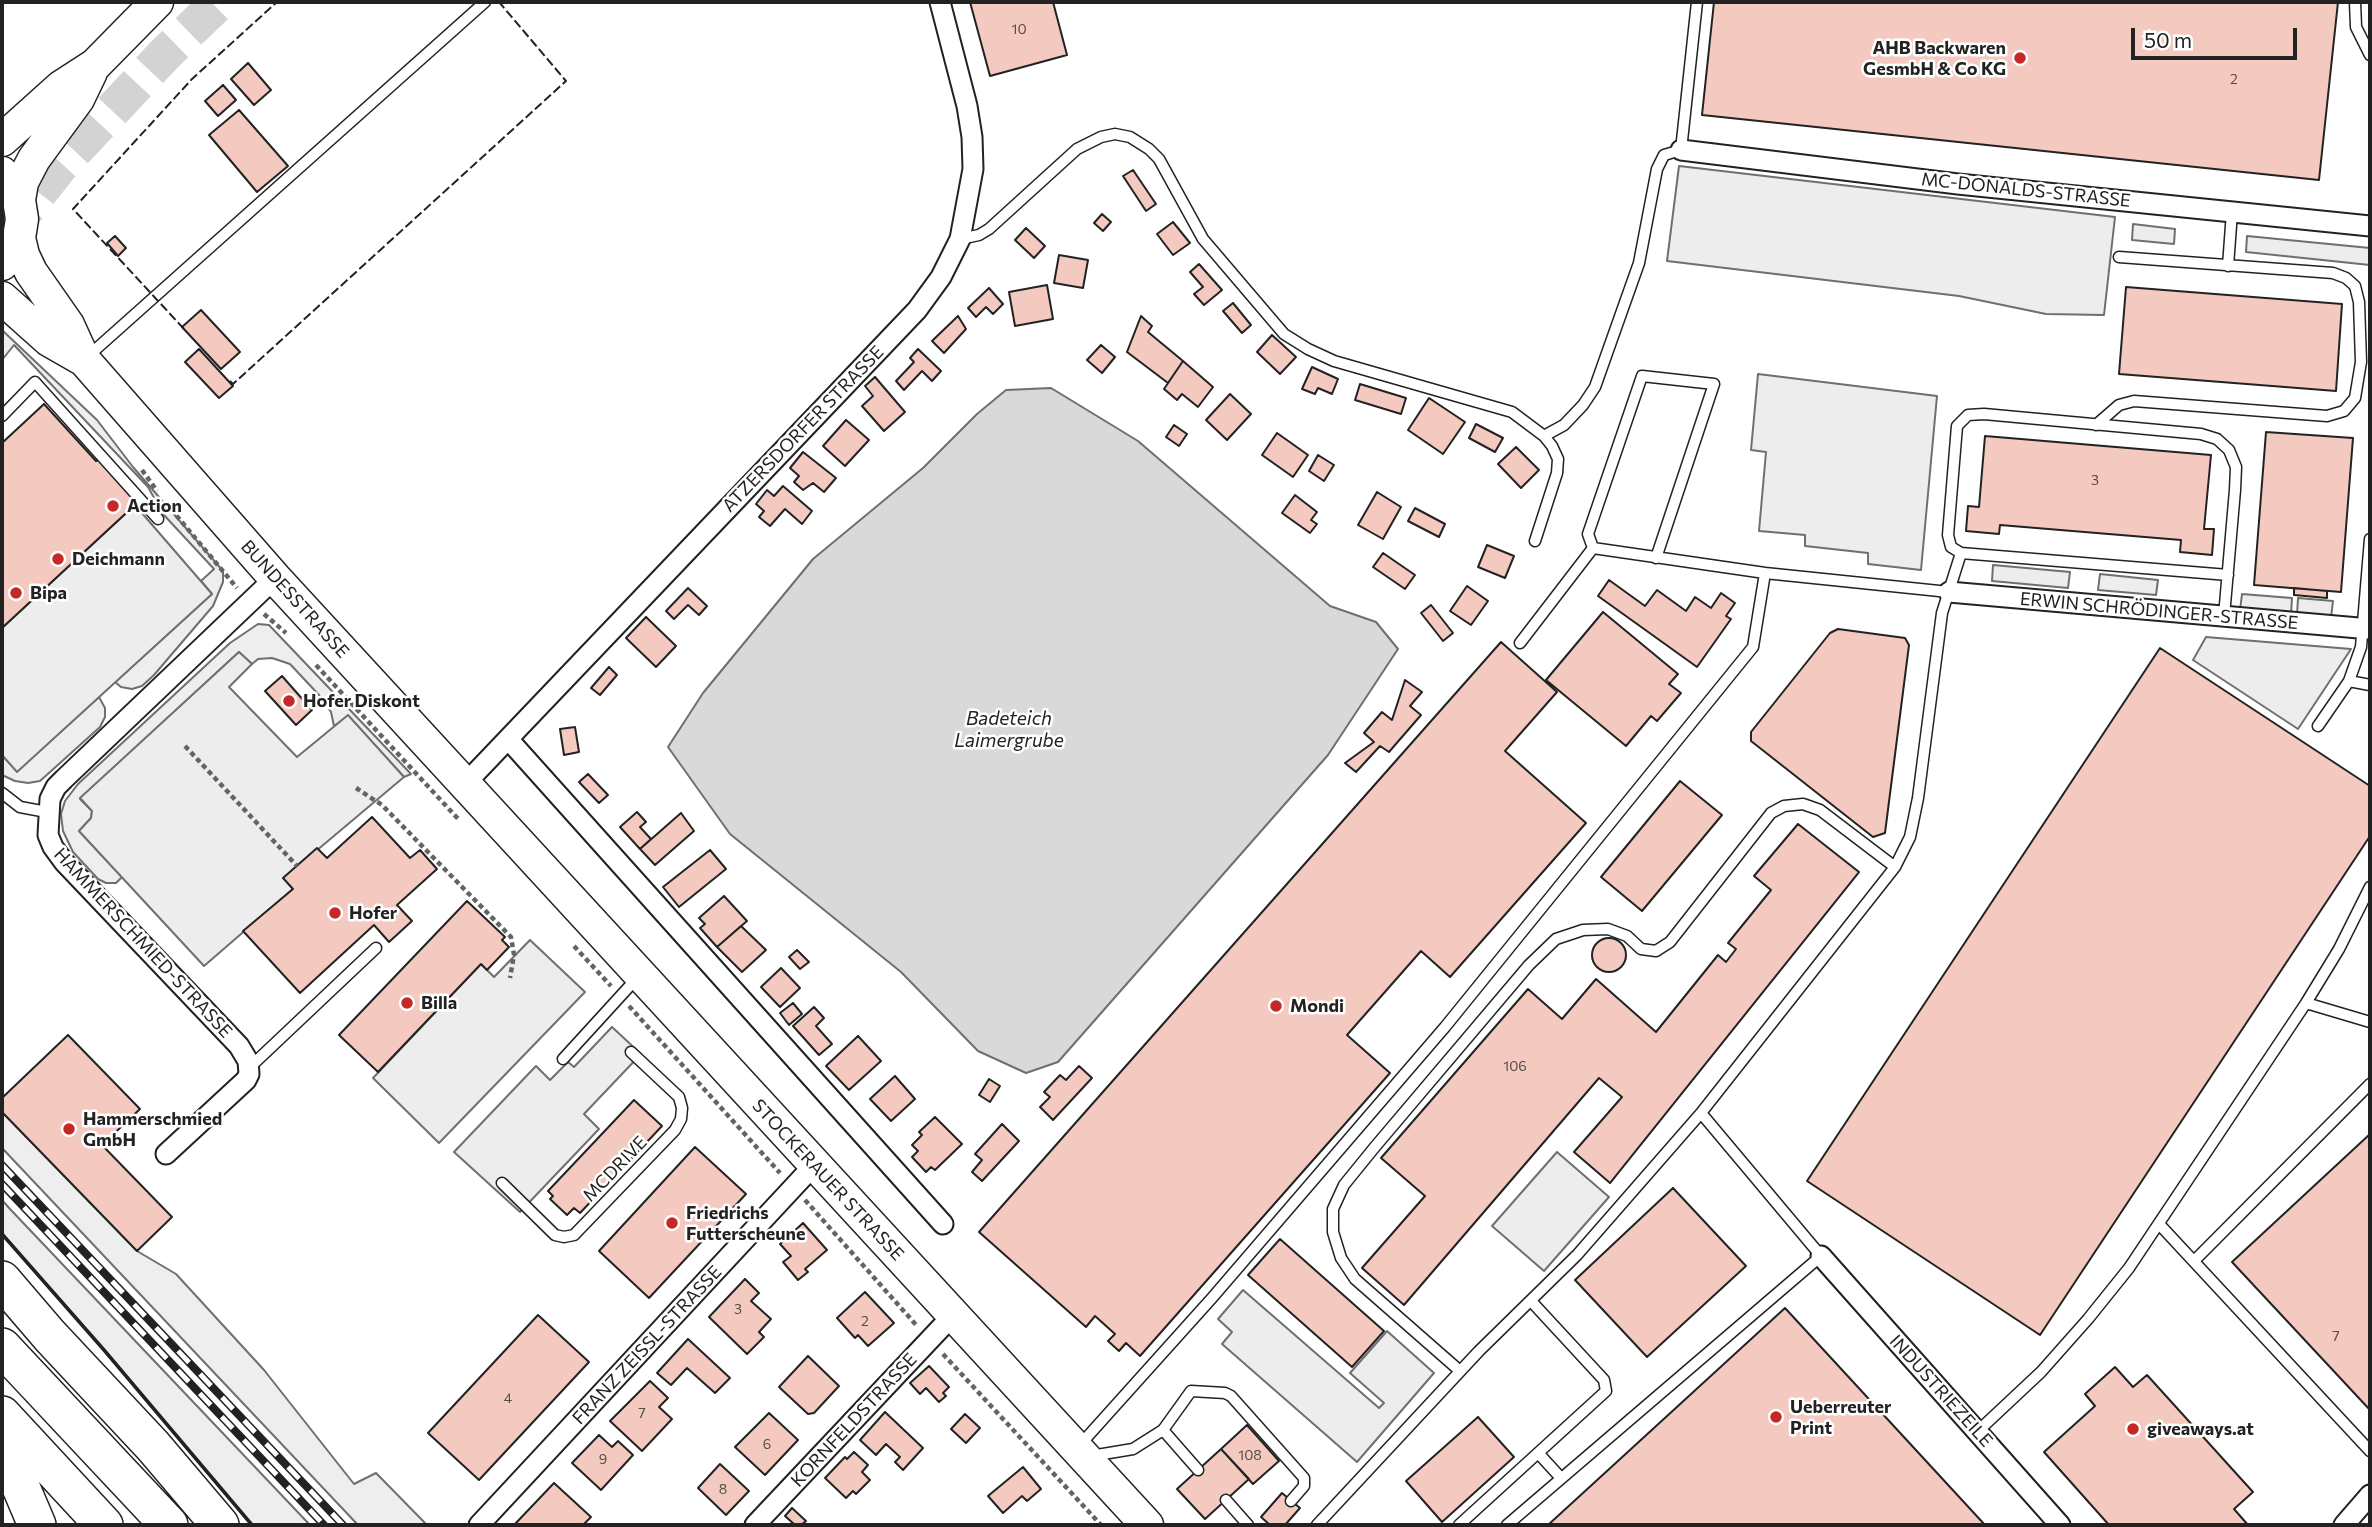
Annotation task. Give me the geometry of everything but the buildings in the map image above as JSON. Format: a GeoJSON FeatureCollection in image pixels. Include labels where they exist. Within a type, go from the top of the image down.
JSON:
{"type":"FeatureCollection","features":[{"type":"Feature","properties":{"kind":"highway"},"geometry":{"type":"LineString","coordinates":[[2,1280],[50,1336],[153,1446],[220,1525]]}},
{"type":"Feature","properties":{"kind":"highway"},"geometry":{"type":"LineString","coordinates":[[2,1347],[169,1525]]}},
{"type":"Feature","properties":{"kind":"highway"},"geometry":{"type":"LineString","coordinates":[[2,1415],[104,1525]]}},
{"type":"Feature","properties":{"kind":"highway"},"geometry":{"type":"LineString","coordinates":[[2,1456],[20,1485],[37,1525]]}},
{"type":"Feature","properties":{"kind":"main road"},"geometry":{"type":"LineString","coordinates":[[2,140],[61,88],[95,65],[157,2]]}},
{"type":"Feature","properties":{"kind":"main road"},"geometry":{"type":"LineString","coordinates":[[19,200],[22,182],[34,159],[78,99],[95,65]]}},
{"type":"Feature","properties":{"kind":"main road"},"geometry":{"type":"LineString","coordinates":[[2,173],[19,200],[22,219],[19,238],[2,264]]}},
{"type":"Feature","properties":{"kind":"main road"},"geometry":{"type":"LineString","coordinates":[[19,238],[31,272],[68,325],[84,360]]}},
{"type":"Feature","properties":{"kind":"main road"},"geometry":{"type":"LineString","coordinates":[[2,298],[49,340],[84,360]]}},
{"type":"Feature","properties":{"kind":"main road","name":"BUNDESSTRASSE"},"geometry":{"type":"LineString","coordinates":[[84,360],[275,578],[511,834]]}},
{"type":"Feature","properties":{"kind":"main road","name":"STOCKERAUER STRASSE"},"geometry":{"type":"LineString","coordinates":[[511,834],[630,986],[815,1164],[1147,1525]]}},
{"type":"Feature","properties":{"kind":"street","name":"ATZERSDORFER STRASSE"},"geometry":{"type":"LineString","coordinates":[[464,785],[917,310],[940,277],[960,239],[973,169],[972,137],[962,82],[940,2]]}},
{"type":"Feature","properties":{"kind":"street","name":"MC-DONALDS-STRASSE"},"geometry":{"type":"LineString","coordinates":[[1681,150],[1958,184],[2370,226]]}},
{"type":"Feature","properties":{"kind":"street"},"geometry":{"type":"LineString","coordinates":[[47,812],[56,787],[275,578]]}},
{"type":"Feature","properties":{"kind":"street","name":"ERWIN SCHRÖDINGER-STRASSE"},"geometry":{"type":"LineString","coordinates":[[1949,592],[2367,629]]}},
{"type":"Feature","properties":{"kind":"street"},"geometry":{"type":"LineString","coordinates":[[508,739],[943,1224]]}},
{"type":"Feature","properties":{"kind":"street","name":"HAMMERSCHMIED-STRASSE"},"geometry":{"type":"LineString","coordinates":[[47,812],[48,835],[52,847],[239,1046],[248,1060],[249,1068]]}},
{"type":"Feature","properties":{"kind":"street"},"geometry":{"type":"LineString","coordinates":[[166,1153],[246,1080],[249,1068]]}},
{"type":"Feature","properties":{"kind":"street","name":"FRANZ ZEISSL-STRASSE"},"geometry":{"type":"LineString","coordinates":[[479,1525],[815,1164]]}},
{"type":"Feature","properties":{"kind":"street","name":"INDUSTRIEZEILE"},"geometry":{"type":"LineString","coordinates":[[1821,1256],[2060,1525]]}},
{"type":"Feature","properties":{"kind":"street","name":"KORNFELDSTRASSE"},"geometry":{"type":"LineString","coordinates":[[755,1525],[953,1315]]}},
{"type":"Feature","properties":{"kind":"street"},"geometry":{"type":"LineString","coordinates":[[2344,1525],[2370,1495]]}},
{"type":"Feature","properties":{"kind":"lane"},"geometry":{"type":"LineString","coordinates":[[84,360],[485,2]]}},
{"type":"Feature","properties":{"kind":"lane"},"geometry":{"type":"LineString","coordinates":[[1544,436],[1564,425],[1595,387],[1639,263],[1657,169],[1664,155],[1681,150],[1697,2]]}},
{"type":"Feature","properties":{"kind":"lane"},"geometry":{"type":"LineString","coordinates":[[2355,2],[2357,27],[2370,55]]}},
{"type":"Feature","properties":{"kind":"lane"},"geometry":{"type":"LineString","coordinates":[[960,239],[979,235],[989,229],[1077,149],[1101,137],[1115,134],[1130,137],[1149,149],[1158,159],[1203,239],[1284,334],[1334,361],[1512,412],[1544,436],[1558,458],[1557,473],[1535,541]]}},
{"type":"Feature","properties":{"kind":"lane"},"geometry":{"type":"LineString","coordinates":[[2228,266],[2232,212]]}},
{"type":"Feature","properties":{"kind":"lane"},"geometry":{"type":"LineString","coordinates":[[2096,425],[2119,405],[2134,401],[2327,416],[2344,411],[2356,398],[2366,362],[2356,286],[2346,278],[2333,273],[2119,257]]}},
{"type":"Feature","properties":{"kind":"lane"},"geometry":{"type":"LineString","coordinates":[[1593,548],[1588,534],[1642,376],[1714,384],[1656,558]]}},
{"type":"Feature","properties":{"kind":"lane"},"geometry":{"type":"LineString","coordinates":[[2,416],[35,382],[158,519]]}},
{"type":"Feature","properties":{"kind":"lane"},"geometry":{"type":"LineString","coordinates":[[2224,616],[2228,575],[2236,467],[2229,450],[2217,439],[2201,434],[1984,414],[1968,415],[1957,426],[1948,535],[1951,547],[1961,553],[2228,575]]}},
{"type":"Feature","properties":{"kind":"lane"},"geometry":{"type":"LineString","coordinates":[[2318,726],[2349,681],[2367,629],[2370,540]]}},
{"type":"Feature","properties":{"kind":"lane"},"geometry":{"type":"LineString","coordinates":[[1593,548],[1765,573],[1949,592]]}},
{"type":"Feature","properties":{"kind":"lane"},"geometry":{"type":"LineString","coordinates":[[1520,643],[1593,548]]}},
{"type":"Feature","properties":{"kind":"lane"},"geometry":{"type":"LineString","coordinates":[[1317,1525],[1460,1371],[1577,1255],[1701,1112],[1895,867],[1910,837],[1918,798],[1941,613],[1961,553]]}},
{"type":"Feature","properties":{"kind":"lane"},"geometry":{"type":"LineString","coordinates":[[1080,1453],[1445,1027],[1754,647],[1765,573]]}},
{"type":"Feature","properties":{"kind":"lane"},"geometry":{"type":"LineString","coordinates":[[2349,681],[2370,685]]}},
{"type":"Feature","properties":{"kind":"lane"},"geometry":{"type":"LineString","coordinates":[[2,793],[20,807],[47,812]]}},
{"type":"Feature","properties":{"kind":"lane"},"geometry":{"type":"LineString","coordinates":[[1460,1371],[1355,1279],[1341,1258],[1333,1232],[1333,1209],[1344,1185],[1529,965],[1556,939],[1583,930],[1608,929],[1627,936],[1641,949],[1656,951],[1670,942],[1771,813],[1784,806],[1803,804],[1820,810],[1895,867]]}},
{"type":"Feature","properties":{"kind":"lane"},"geometry":{"type":"LineString","coordinates":[[1977,1432],[2041,1372],[2088,1320],[2129,1268],[2306,1003],[2339,949],[2370,887]]}},
{"type":"Feature","properties":{"kind":"lane"},"geometry":{"type":"LineString","coordinates":[[249,1068],[376,948]]}},
{"type":"Feature","properties":{"kind":"lane"},"geometry":{"type":"LineString","coordinates":[[563,1059],[630,986]]}},
{"type":"Feature","properties":{"kind":"lane"},"geometry":{"type":"LineString","coordinates":[[2306,1003],[2370,1023]]}},
{"type":"Feature","properties":{"kind":"lane","name":"MCDRIVE"},"geometry":{"type":"LineString","coordinates":[[502,1183],[555,1235],[574,1235],[674,1130],[681,1119],[679,1097],[631,1052]]}},
{"type":"Feature","properties":{"kind":"lane"},"geometry":{"type":"LineString","coordinates":[[2194,1261],[2370,1084]]}},
{"type":"Feature","properties":{"kind":"lane"},"geometry":{"type":"LineString","coordinates":[[1507,1525],[1821,1256],[1701,1112]]}},
{"type":"Feature","properties":{"kind":"lane"},"geometry":{"type":"LineString","coordinates":[[2159,1224],[2370,1451]]}},
{"type":"Feature","properties":{"kind":"lane"},"geometry":{"type":"LineString","coordinates":[[1459,1525],[1606,1391],[1604,1380],[1531,1301]]}},
{"type":"Feature","properties":{"kind":"lane"},"geometry":{"type":"LineString","coordinates":[[1080,1453],[1133,1449],[1163,1430],[1191,1391],[1228,1394],[1304,1478],[1304,1486],[1291,1501]]}},
{"type":"Feature","properties":{"kind":"lane"},"geometry":{"type":"LineString","coordinates":[[1163,1430],[1198,1470]]}},
{"type":"Feature","properties":{"kind":"lane"},"geometry":{"type":"LineString","coordinates":[[1539,1454],[1561,1478]]}},
{"type":"Feature","properties":{"kind":"lane"},"geometry":{"type":"LineString","coordinates":[[1226,1500],[1248,1525]]}},
{"type":"Feature","properties":{"kind":"path"},"geometry":{"type":"LineString","coordinates":[[185,746],[297,866]]}},
{"type":"Feature","properties":{"kind":"path"},"geometry":{"type":"LineString","coordinates":[[356,788],[382,805],[511,937],[513,955],[510,978]]}},
{"type":"Feature","properties":{"kind":"path"},"geometry":{"type":"LineString","coordinates":[[630,986],[793,1187],[1101,1525]]}},
{"type":"Feature","properties":{"kind":"shaded area"},"geometry":{"type":"Polygon","coordinates":[[[1679,166],[2115,217],[2104,315],[2046,314],[1959,296],[1667,261],[1679,166]]]}},
{"type":"Feature","properties":{"kind":"shaded area"},"geometry":{"type":"Polygon","coordinates":[[[2133,224],[2175,229],[2174,244],[2132,240],[2133,224]]]}},
{"type":"Feature","properties":{"kind":"shaded area"},"geometry":{"type":"Polygon","coordinates":[[[2247,236],[2370,248],[2370,265],[2246,252],[2247,236]]]}},
{"type":"Feature","properties":{"kind":"shaded area"},"geometry":{"type":"Polygon","coordinates":[[[2,330],[97,420],[133,467],[223,571],[223,582],[213,606],[142,686],[132,689],[121,687],[115,682],[212,594],[201,581],[214,569],[163,514],[148,487],[14,345],[2,360],[2,330]]]}},
{"type":"Feature","properties":{"kind":"shaded area"},"geometry":{"type":"Polygon","coordinates":[[[1758,374],[1937,396],[1921,570],[1868,564],[1868,553],[1805,546],[1805,535],[1759,531],[1766,452],[1751,450],[1758,374]]]}},
{"type":"Feature","properties":{"kind":"shaded area"},"geometry":{"type":"Polygon","coordinates":[[[135,505],[212,594],[17,772],[2,755],[2,628],[135,505]]]}},
{"type":"Feature","properties":{"kind":"shaded area"},"geometry":{"type":"Polygon","coordinates":[[[1993,565],[2070,572],[2068,588],[1992,581],[1993,565]]]}},
{"type":"Feature","properties":{"kind":"shaded area"},"geometry":{"type":"Polygon","coordinates":[[[2100,574],[2158,580],[2156,595],[2098,590],[2100,574]]]}},
{"type":"Feature","properties":{"kind":"shaded area"},"geometry":{"type":"Polygon","coordinates":[[[2242,594],[2292,598],[2291,614],[2240,610],[2242,594]]]}},
{"type":"Feature","properties":{"kind":"shaded area"},"geometry":{"type":"Polygon","coordinates":[[[2298,598],[2333,601],[2331,618],[2297,615],[2298,598]]]}},
{"type":"Feature","properties":{"kind":"shaded area"},"geometry":{"type":"Polygon","coordinates":[[[258,624],[269,625],[411,774],[404,777],[348,716],[334,726],[331,712],[319,695],[290,664],[272,658],[258,659],[252,664],[239,652],[80,799],[92,811],[91,818],[79,831],[122,877],[116,883],[106,883],[98,879],[73,852],[63,831],[61,814],[65,801],[78,784],[230,643],[258,624]]]}},
{"type":"Feature","properties":{"kind":"shaded area"},"geometry":{"type":"Polygon","coordinates":[[[2206,637],[2351,649],[2298,729],[2193,660],[2206,637]]]}},
{"type":"Feature","properties":{"kind":"shaded area"},"geometry":{"type":"Polygon","coordinates":[[[239,652],[252,664],[229,687],[297,757],[348,715],[404,777],[284,878],[293,889],[204,966],[79,831],[91,818],[92,811],[80,798],[239,652]]]}},
{"type":"Feature","properties":{"kind":"shaded area"},"geometry":{"type":"Polygon","coordinates":[[[99,697],[105,708],[105,717],[100,727],[40,781],[15,781],[2,775],[2,755],[17,771],[99,697]]]}},
{"type":"Feature","properties":{"kind":"shaded area"},"geometry":{"type":"Polygon","coordinates":[[[530,940],[585,992],[439,1143],[373,1078],[481,964],[494,977],[530,940]]]}},
{"type":"Feature","properties":{"kind":"shaded area"},"geometry":{"type":"Polygon","coordinates":[[[612,1027],[641,1054],[584,1114],[599,1129],[520,1212],[454,1152],[536,1066],[550,1080],[568,1062],[574,1067],[612,1027]]]}},
{"type":"Feature","properties":{"kind":"shaded area"},"geometry":{"type":"Polygon","coordinates":[[[2,1112],[137,1251],[176,1274],[264,1370],[354,1484],[376,1473],[427,1525],[358,1525],[2,1148],[2,1112]]]}},
{"type":"Feature","properties":{"kind":"shaded area"},"geometry":{"type":"Polygon","coordinates":[[[1557,1152],[1609,1197],[1544,1271],[1492,1226],[1557,1152]]]}},
{"type":"Feature","properties":{"kind":"shaded area"},"geometry":{"type":"Polygon","coordinates":[[[2,1200],[310,1525],[252,1525],[2,1234],[2,1200]]]}},
{"type":"Feature","properties":{"kind":"shaded area"},"geometry":{"type":"Polygon","coordinates":[[[1243,1290],[1379,1408],[1384,1403],[1350,1373],[1387,1331],[1434,1373],[1357,1462],[1222,1344],[1232,1332],[1218,1319],[1243,1290]]]}},
{"type":"Feature","properties":{"kind":"water","name":"Badeteich Laimergrube"},"geometry":{"type":"Polygon","coordinates":[[[1051,388],[1138,441],[1330,606],[1376,622],[1398,649],[1328,755],[1058,1062],[1026,1073],[978,1051],[901,972],[730,834],[668,747],[703,693],[813,559],[923,468],[977,414],[1006,390],[1051,388]]]}},
{"type":"Feature","properties":{"kind":"tunnel"},"geometry":{"type":"LineString","coordinates":[[5,236],[59,167],[165,54],[219,2]]}},
{"type":"Feature","properties":{"kind":"railway"},"geometry":{"type":"LineString","coordinates":[[2,1165],[343,1525]]}},
{"type":"Feature","properties":{"kind":"railway"},"geometry":{"type":"LineString","coordinates":[[2,1184],[324,1525]]}},
{"type":"Feature","properties":{"kind":"fence"},"geometry":{"type":"LineString","coordinates":[[184,329],[73,209],[192,79],[277,2]]}},
{"type":"Feature","properties":{"kind":"fence"},"geometry":{"type":"LineString","coordinates":[[230,381],[233,384],[566,81],[499,2]]}},
{"type":"Feature","properties":{"kind":"wall"},"geometry":{"type":"LineString","coordinates":[[2,1234],[252,1525]]}},
{"type":"Feature","properties":{"kind":"place","name":"AHB Backwaren GesmbH & Co KG"},"geometry":{"type":"Point","coordinates":[2020,58]}},
{"type":"Feature","properties":{"kind":"place","name":"Action"},"geometry":{"type":"Point","coordinates":[113,506]}},
{"type":"Feature","properties":{"kind":"place","name":"Deichmann"},"geometry":{"type":"Point","coordinates":[58,559]}},
{"type":"Feature","properties":{"kind":"place","name":"Bipa"},"geometry":{"type":"Point","coordinates":[16,593]}},
{"type":"Feature","properties":{"kind":"place","name":"Hofer Diskont"},"geometry":{"type":"Point","coordinates":[289,701]}},
{"type":"Feature","properties":{"kind":"place","name":"Hofer"},"geometry":{"type":"Point","coordinates":[335,913]}},
{"type":"Feature","properties":{"kind":"place","name":"Billa"},"geometry":{"type":"Point","coordinates":[407,1003]}},
{"type":"Feature","properties":{"kind":"place","name":"Mondi"},"geometry":{"type":"Point","coordinates":[1276,1006]}},
{"type":"Feature","properties":{"kind":"place","name":"Hammerschmied GmbH"},"geometry":{"type":"Point","coordinates":[69,1129]}},
{"type":"Feature","properties":{"kind":"place","name":"Friedrichs Futterscheune"},"geometry":{"type":"Point","coordinates":[672,1223]}},
{"type":"Feature","properties":{"kind":"place","name":"Ueberreuter Print"},"geometry":{"type":"Point","coordinates":[1776,1417]}},
{"type":"Feature","properties":{"kind":"place","name":"giveaways.at"},"geometry":{"type":"Point","coordinates":[2133,1429]}}]}
